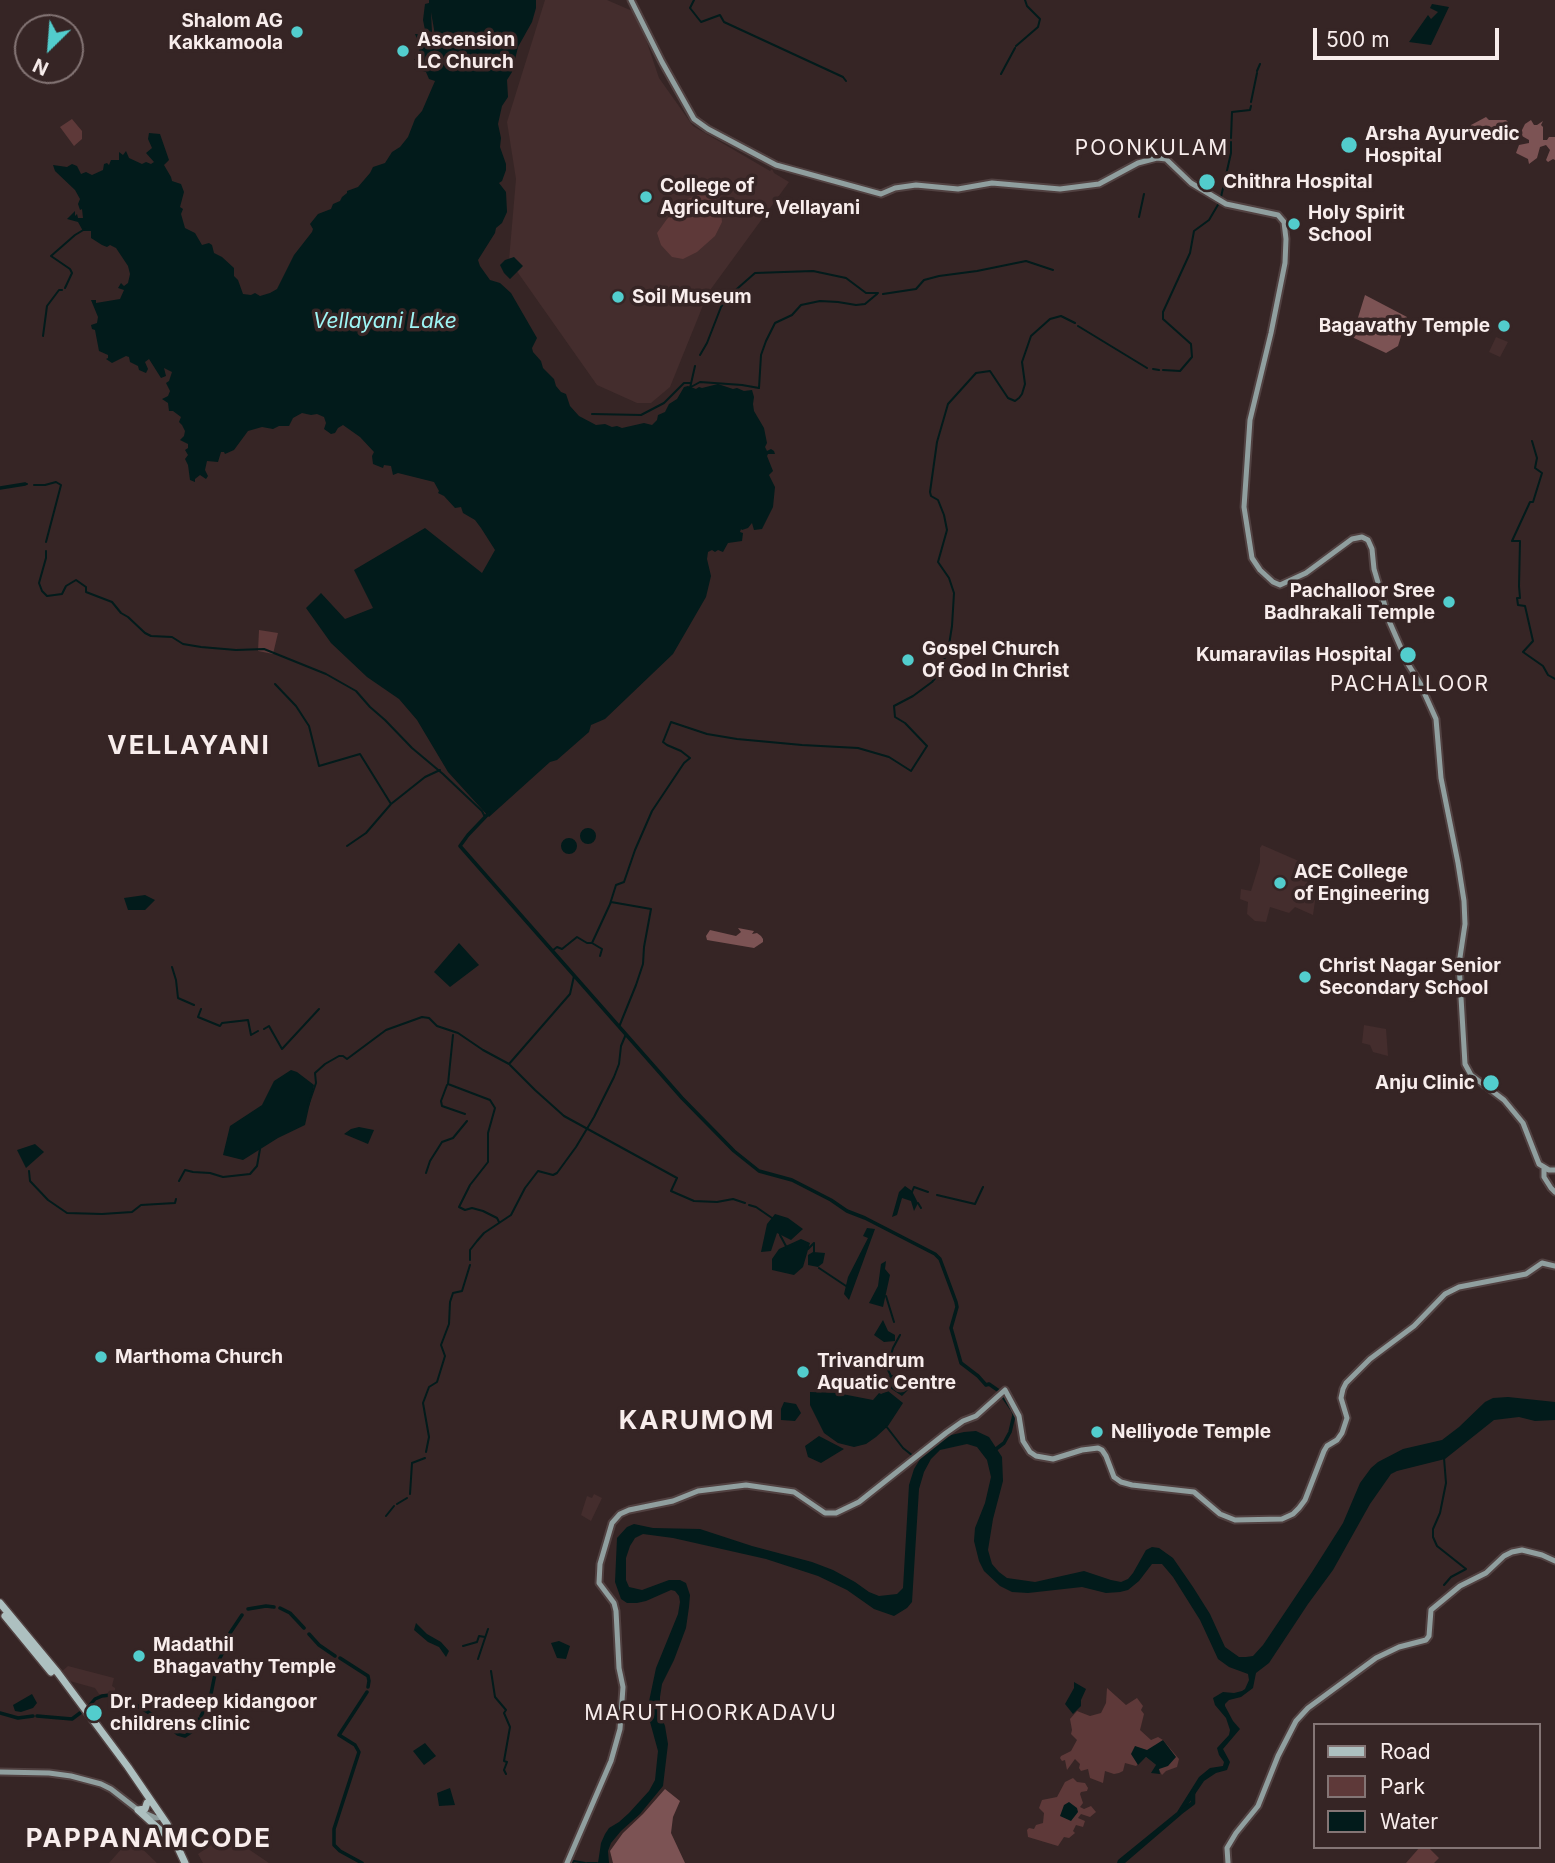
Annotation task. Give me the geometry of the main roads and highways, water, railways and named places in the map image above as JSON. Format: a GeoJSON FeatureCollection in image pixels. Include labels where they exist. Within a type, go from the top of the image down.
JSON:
{"type":"FeatureCollection","features":[{"type":"Feature","properties":{"kind":"main road"},"geometry":{"type":"LineString","coordinates":[[631,0],[694,119],[776,165],[881,194],[895,188],[916,185],[958,189],[992,183],[1060,189],[1099,184],[1154,158],[1166,159],[1191,183],[1217,199],[1243,209],[1278,215],[1284,222],[1285,263],[1250,420],[1244,507],[1252,558],[1260,570],[1273,582],[1280,584],[1306,573],[1352,540],[1366,538],[1370,543],[1374,569],[1390,623],[1436,719],[1441,778],[1464,901],[1465,925],[1459,964],[1467,1071],[1504,1100],[1523,1123],[1539,1164],[1555,1170]]}},
{"type":"Feature","properties":{"kind":"main road"},"geometry":{"type":"LineString","coordinates":[[1544,1168],[1544,1177],[1555,1192]]}},
{"type":"Feature","properties":{"kind":"main road"},"geometry":{"type":"LineString","coordinates":[[567,1863],[611,1761],[620,1729],[623,1687],[619,1668],[616,1611],[599,1583],[600,1564],[612,1522],[620,1514],[673,1501],[698,1491],[746,1485],[793,1492],[825,1513],[836,1513],[859,1502],[946,1433],[976,1416],[1005,1390],[1019,1416],[1023,1441],[1036,1456],[1053,1459],[1098,1448],[1106,1455],[1114,1477],[1121,1482],[1194,1492],[1220,1514],[1235,1520],[1282,1519],[1300,1508],[1324,1451],[1342,1433],[1347,1418],[1341,1398],[1343,1389],[1370,1359],[1414,1326],[1445,1294],[1459,1287],[1526,1274],[1542,1263],[1555,1266]]}},
{"type":"Feature","properties":{"kind":"main road"},"geometry":{"type":"LineString","coordinates":[[1228,1863],[1227,1849],[1236,1833],[1258,1807],[1278,1756],[1296,1721],[1308,1708],[1376,1658],[1399,1647],[1426,1640],[1429,1636],[1431,1610],[1460,1586],[1486,1573],[1503,1556],[1522,1550],[1555,1561]]}},
{"type":"Feature","properties":{"kind":"main road"},"geometry":{"type":"LineString","coordinates":[[0,1603],[58,1673],[128,1767],[182,1863]]}},
{"type":"Feature","properties":{"kind":"main road"},"geometry":{"type":"LineString","coordinates":[[0,1610],[55,1676],[176,1841],[182,1863]]}},
{"type":"Feature","properties":{"kind":"main road"},"geometry":{"type":"LineString","coordinates":[[0,1772],[49,1773],[101,1784],[138,1810],[159,1820]]}},
{"type":"Feature","properties":{"kind":"main road"},"geometry":{"type":"LineString","coordinates":[[138,1810],[145,1809],[147,1803]]}},
{"type":"Feature","properties":{"kind":"water","name":"Vellayani Lake"},"geometry":{"type":"Polygon","coordinates":[[[429,0],[536,0],[532,22],[518,47],[512,72],[507,80],[508,97],[502,106],[498,124],[500,147],[506,164],[502,181],[499,183],[506,192],[507,212],[478,260],[490,280],[500,283],[511,293],[537,338],[533,352],[554,379],[556,386],[566,394],[570,406],[579,416],[596,425],[622,428],[644,423],[652,425],[658,415],[665,412],[669,404],[677,399],[684,387],[696,389],[718,384],[744,391],[752,390],[754,411],[764,428],[767,443],[765,447],[767,451],[771,449],[775,454],[767,456],[773,471],[769,475],[775,487],[773,507],[762,529],[754,530],[752,523],[748,528],[741,529],[742,541],[728,543],[723,552],[708,552],[711,576],[706,597],[673,654],[605,719],[591,725],[589,732],[557,760],[550,762],[489,817],[448,772],[417,720],[399,699],[367,677],[331,643],[306,608],[321,593],[345,619],[373,608],[354,570],[425,528],[482,573],[495,550],[481,528],[475,520],[463,513],[461,507],[455,508],[438,493],[434,482],[398,473],[393,475],[391,466],[384,465],[383,468],[373,464],[374,452],[360,437],[343,425],[331,434],[324,429],[324,417],[317,414],[302,413],[293,418],[289,426],[273,429],[262,427],[248,431],[234,450],[225,454],[221,452],[218,462],[207,461],[206,479],[200,475],[195,482],[190,480],[185,459],[188,455],[185,450],[188,444],[180,440],[185,431],[179,422],[181,417],[169,411],[168,403],[162,399],[168,396],[170,391],[166,383],[172,372],[164,368],[166,376],[161,378],[149,359],[145,362],[148,369],[146,373],[130,362],[129,357],[112,363],[106,359],[108,355],[99,351],[95,330],[91,325],[97,323],[98,317],[91,300],[96,300],[96,303],[120,299],[124,290],[118,288],[121,283],[124,286],[128,283],[130,274],[116,248],[102,245],[91,238],[91,231],[83,231],[78,222],[67,219],[75,211],[75,216],[77,214],[78,218],[83,218],[78,204],[80,199],[75,190],[55,171],[53,165],[67,167],[72,164],[77,166],[81,174],[86,172],[92,175],[103,170],[104,164],[109,165],[111,160],[119,160],[119,152],[123,155],[126,151],[129,158],[142,164],[151,164],[154,162],[146,153],[152,148],[148,139],[149,133],[160,134],[169,160],[164,165],[172,181],[181,184],[184,192],[180,207],[183,209],[181,214],[185,228],[195,233],[202,245],[212,245],[214,253],[234,268],[234,276],[243,294],[255,293],[260,296],[270,293],[277,289],[294,255],[312,232],[310,224],[318,214],[331,209],[347,191],[358,187],[373,167],[385,163],[408,137],[435,81],[429,79],[426,72],[419,70],[417,60],[414,60],[420,46],[415,34],[435,35],[431,12],[432,32],[425,30],[423,20],[425,4],[429,3],[429,0]]]}},
{"type":"Feature","properties":{"kind":"water"},"geometry":{"type":"Polygon","coordinates":[[[1432,4],[1449,7],[1431,45],[1409,42],[1428,15],[1431,19],[1438,12],[1430,8],[1432,4]]]}},
{"type":"Feature","properties":{"kind":"water"},"geometry":{"type":"Polygon","coordinates":[[[514,257],[523,266],[510,279],[500,265],[514,257]]]}},
{"type":"Feature","properties":{"kind":"water"},"geometry":{"type":"Polygon","coordinates":[[[585,828],[591,828],[596,836],[594,842],[585,844],[580,839],[580,833],[585,828]]]}},
{"type":"Feature","properties":{"kind":"water"},"geometry":{"type":"Polygon","coordinates":[[[569,838],[575,840],[575,852],[569,854],[563,852],[561,846],[563,840],[569,838]]]}},
{"type":"Feature","properties":{"kind":"water"},"geometry":{"type":"Polygon","coordinates":[[[145,895],[155,900],[145,910],[128,910],[124,898],[145,895]]]}},
{"type":"Feature","properties":{"kind":"water"},"geometry":{"type":"Polygon","coordinates":[[[459,943],[479,965],[450,987],[434,972],[459,943]]]}},
{"type":"Feature","properties":{"kind":"water"},"geometry":{"type":"Polygon","coordinates":[[[291,1070],[314,1085],[305,1125],[243,1160],[223,1155],[230,1126],[262,1105],[274,1081],[291,1070]]]}},
{"type":"Feature","properties":{"kind":"water"},"geometry":{"type":"Polygon","coordinates":[[[359,1127],[374,1130],[368,1144],[344,1134],[359,1127]]]}},
{"type":"Feature","properties":{"kind":"water"},"geometry":{"type":"Polygon","coordinates":[[[35,1144],[44,1152],[26,1168],[17,1150],[35,1144]]]}},
{"type":"Feature","properties":{"kind":"water"},"geometry":{"type":"Polygon","coordinates":[[[905,1186],[912,1191],[918,1203],[914,1211],[911,1201],[902,1198],[897,1215],[892,1217],[899,1192],[905,1186]]]}},
{"type":"Feature","properties":{"kind":"water"},"geometry":{"type":"Polygon","coordinates":[[[775,1214],[788,1218],[803,1229],[791,1240],[777,1233],[771,1251],[761,1252],[767,1224],[775,1214]]]}},
{"type":"Feature","properties":{"kind":"water"},"geometry":{"type":"Polygon","coordinates":[[[867,1228],[875,1229],[849,1300],[844,1294],[848,1277],[868,1238],[863,1236],[867,1228]]]}},
{"type":"Feature","properties":{"kind":"water"},"geometry":{"type":"Polygon","coordinates":[[[801,1239],[810,1243],[803,1267],[794,1275],[772,1270],[772,1259],[779,1249],[801,1239]]]}},
{"type":"Feature","properties":{"kind":"water"},"geometry":{"type":"Polygon","coordinates":[[[813,1252],[825,1253],[823,1263],[818,1267],[808,1265],[808,1255],[813,1252]]]}},
{"type":"Feature","properties":{"kind":"water"},"geometry":{"type":"Polygon","coordinates":[[[886,1261],[885,1269],[890,1275],[883,1307],[869,1303],[878,1286],[881,1264],[886,1261]]]}},
{"type":"Feature","properties":{"kind":"water"},"geometry":{"type":"Polygon","coordinates":[[[883,1320],[888,1331],[895,1335],[895,1341],[884,1342],[874,1335],[883,1320]]]}},
{"type":"Feature","properties":{"kind":"water"},"geometry":{"type":"Polygon","coordinates":[[[898,1374],[910,1388],[902,1396],[887,1386],[890,1381],[888,1376],[898,1374]]]}},
{"type":"Feature","properties":{"kind":"water"},"geometry":{"type":"Polygon","coordinates":[[[888,1391],[903,1403],[888,1426],[876,1437],[866,1444],[854,1447],[838,1443],[824,1433],[810,1405],[810,1392],[837,1393],[873,1400],[879,1393],[888,1391]]]}},
{"type":"Feature","properties":{"kind":"water"},"geometry":{"type":"Polygon","coordinates":[[[1493,1398],[1555,1402],[1555,1420],[1535,1421],[1519,1417],[1494,1420],[1445,1459],[1391,1474],[1370,1504],[1333,1570],[1269,1663],[1256,1673],[1253,1688],[1225,1704],[1240,1729],[1223,1749],[1230,1762],[1227,1770],[1204,1781],[1181,1815],[1125,1863],[1117,1863],[1177,1812],[1199,1777],[1210,1768],[1223,1766],[1224,1762],[1217,1748],[1229,1735],[1230,1730],[1213,1698],[1223,1692],[1242,1691],[1249,1680],[1248,1674],[1229,1667],[1218,1659],[1200,1620],[1162,1564],[1152,1564],[1139,1581],[1128,1590],[1120,1592],[1106,1593],[1082,1587],[1028,1593],[1012,1592],[1000,1586],[984,1571],[974,1541],[975,1528],[991,1477],[987,1460],[977,1447],[967,1444],[940,1450],[924,1472],[919,1489],[912,1602],[894,1616],[874,1609],[847,1590],[818,1576],[766,1559],[673,1538],[643,1534],[635,1538],[626,1558],[626,1580],[629,1587],[642,1590],[669,1580],[680,1580],[686,1583],[690,1595],[689,1607],[686,1628],[662,1684],[660,1697],[660,1713],[668,1744],[663,1786],[611,1843],[608,1851],[609,1863],[598,1863],[601,1843],[609,1828],[629,1813],[655,1780],[658,1751],[647,1711],[656,1668],[678,1614],[680,1602],[679,1596],[671,1590],[637,1603],[627,1603],[621,1599],[615,1582],[617,1538],[627,1527],[634,1524],[653,1528],[700,1529],[812,1562],[833,1570],[879,1596],[897,1594],[903,1588],[909,1485],[914,1469],[922,1456],[947,1436],[976,1431],[989,1437],[1002,1457],[1003,1481],[988,1550],[992,1564],[999,1572],[1007,1578],[1035,1582],[1084,1571],[1121,1582],[1133,1573],[1146,1550],[1159,1548],[1173,1558],[1193,1587],[1210,1614],[1225,1647],[1239,1657],[1253,1656],[1263,1645],[1343,1523],[1360,1483],[1371,1468],[1403,1449],[1442,1440],[1485,1402],[1493,1398]]]}},
{"type":"Feature","properties":{"kind":"water"},"geometry":{"type":"Polygon","coordinates":[[[784,1402],[796,1404],[801,1413],[795,1421],[781,1420],[784,1402]]]}},
{"type":"Feature","properties":{"kind":"water"},"geometry":{"type":"Polygon","coordinates":[[[819,1436],[844,1449],[821,1463],[808,1457],[805,1446],[819,1436]]]}},
{"type":"Feature","properties":{"kind":"water"},"geometry":{"type":"Polygon","coordinates":[[[416,1623],[449,1651],[446,1657],[439,1647],[414,1630],[416,1623]]]}},
{"type":"Feature","properties":{"kind":"water"},"geometry":{"type":"Polygon","coordinates":[[[559,1641],[570,1646],[566,1659],[557,1658],[551,1643],[559,1641]]]}},
{"type":"Feature","properties":{"kind":"water"},"geometry":{"type":"Polygon","coordinates":[[[1074,1682],[1086,1689],[1081,1706],[1073,1714],[1065,1704],[1074,1688],[1074,1682]]]}},
{"type":"Feature","properties":{"kind":"water"},"geometry":{"type":"Polygon","coordinates":[[[32,1694],[37,1703],[33,1708],[15,1711],[13,1705],[32,1694]]]}},
{"type":"Feature","properties":{"kind":"water"},"geometry":{"type":"Polygon","coordinates":[[[1163,1740],[1176,1757],[1168,1766],[1159,1769],[1160,1774],[1151,1773],[1156,1765],[1146,1757],[1138,1765],[1131,1754],[1135,1746],[1147,1750],[1163,1740]]]}},
{"type":"Feature","properties":{"kind":"water"},"geometry":{"type":"Polygon","coordinates":[[[425,1743],[436,1756],[424,1765],[413,1751],[425,1743]]]}},
{"type":"Feature","properties":{"kind":"water"},"geometry":{"type":"Polygon","coordinates":[[[450,1788],[455,1805],[439,1806],[437,1793],[450,1788]]]}},
{"type":"Feature","properties":{"kind":"water"},"geometry":{"type":"Polygon","coordinates":[[[1069,1802],[1078,1812],[1071,1821],[1060,1816],[1064,1805],[1069,1802]]]}},
{"type":"Feature","properties":{"kind":"waterway"},"geometry":{"type":"LineString","coordinates":[[694,0],[690,8],[701,22],[720,15],[724,22],[843,77],[846,81]]}},
{"type":"Feature","properties":{"kind":"waterway"},"geometry":{"type":"LineString","coordinates":[[1016,46],[1038,27],[1040,19],[1027,6],[1025,0]]}},
{"type":"Feature","properties":{"kind":"waterway"},"geometry":{"type":"LineString","coordinates":[[1001,74],[1015,48]]}},
{"type":"Feature","properties":{"kind":"waterway"},"geometry":{"type":"LineString","coordinates":[[1257,71],[1260,64]]}},
{"type":"Feature","properties":{"kind":"waterway"},"geometry":{"type":"LineString","coordinates":[[1251,102],[1257,73]]}},
{"type":"Feature","properties":{"kind":"waterway"},"geometry":{"type":"LineString","coordinates":[[1231,138],[1232,112],[1250,110],[1251,106]]}},
{"type":"Feature","properties":{"kind":"waterway"},"geometry":{"type":"LineString","coordinates":[[1221,197],[1231,142]]}},
{"type":"Feature","properties":{"kind":"waterway"},"geometry":{"type":"LineString","coordinates":[[1139,217],[1144,194]]}},
{"type":"Feature","properties":{"kind":"waterway"},"geometry":{"type":"LineString","coordinates":[[1163,370],[1180,371],[1192,357],[1191,344],[1163,319],[1163,312],[1190,253],[1194,231],[1209,220],[1219,203]]}},
{"type":"Feature","properties":{"kind":"waterway"},"geometry":{"type":"LineString","coordinates":[[65,288],[72,273],[51,256],[85,229]]}},
{"type":"Feature","properties":{"kind":"waterway"},"geometry":{"type":"LineString","coordinates":[[883,294],[916,289],[924,280],[939,276],[1026,261],[1053,270]]}},
{"type":"Feature","properties":{"kind":"waterway"},"geometry":{"type":"LineString","coordinates":[[700,355],[721,307],[730,295],[755,273],[813,271],[846,278],[866,293],[878,293]]}},
{"type":"Feature","properties":{"kind":"waterway"},"geometry":{"type":"LineString","coordinates":[[43,336],[47,306],[59,290],[62,290]]}},
{"type":"Feature","properties":{"kind":"waterway"},"geometry":{"type":"LineString","coordinates":[[691,387],[700,382],[759,388],[761,355],[775,323],[792,315],[801,305],[820,301],[865,304],[877,294]]}},
{"type":"Feature","properties":{"kind":"waterway"},"geometry":{"type":"LineString","coordinates":[[949,645],[954,593],[949,578],[938,562],[947,530],[938,500],[931,496],[930,492],[937,442],[948,404],[976,373],[990,371],[1008,398],[1015,401],[1022,394],[1025,384],[1022,362],[1031,336],[1050,319],[1061,316],[1075,323]]}},
{"type":"Feature","properties":{"kind":"waterway"},"geometry":{"type":"LineString","coordinates":[[1078,326],[1147,368]]}},
{"type":"Feature","properties":{"kind":"waterway"},"geometry":{"type":"LineString","coordinates":[[690,388],[695,366]]}},
{"type":"Feature","properties":{"kind":"waterway"},"geometry":{"type":"LineString","coordinates":[[1153,369],[1159,370]]}},
{"type":"Feature","properties":{"kind":"waterway"},"geometry":{"type":"LineString","coordinates":[[592,414],[641,415],[664,403],[684,383],[691,383]]}},
{"type":"Feature","properties":{"kind":"waterway"},"geometry":{"type":"LineString","coordinates":[[1532,441],[1537,458],[1535,468],[1542,473],[1533,502],[1530,502],[1512,541],[1520,541],[1520,598],[1517,598],[1518,605],[1525,606],[1533,641],[1523,652],[1543,666],[1548,675],[1555,679]]}},
{"type":"Feature","properties":{"kind":"waterway"},"geometry":{"type":"LineString","coordinates":[[34,485],[56,482],[61,485],[46,542]]}},
{"type":"Feature","properties":{"kind":"waterway"},"geometry":{"type":"LineString","coordinates":[[0,488],[25,484]]}},
{"type":"Feature","properties":{"kind":"waterway"},"geometry":{"type":"LineString","coordinates":[[46,551],[39,583],[47,596],[62,594],[66,586],[76,580],[86,587],[86,592],[112,602],[121,613],[151,636],[172,637],[183,644],[201,647],[264,649],[326,674],[356,691],[412,748],[482,811],[485,817]]}},
{"type":"Feature","properties":{"kind":"waterway"},"geometry":{"type":"LineString","coordinates":[[610,904],[616,885],[624,882],[652,811],[690,758],[663,742],[671,722],[707,734],[737,739],[858,748],[889,757],[911,771],[927,746],[905,723],[895,717],[894,706],[932,682],[948,650]]}},
{"type":"Feature","properties":{"kind":"waterway"},"geometry":{"type":"LineString","coordinates":[[275,684],[296,706],[309,726],[319,766],[360,754],[391,804]]}},
{"type":"Feature","properties":{"kind":"waterway"},"geometry":{"type":"LineString","coordinates":[[347,846],[366,833],[391,804],[425,777],[440,770]]}},
{"type":"Feature","properties":{"kind":"waterway"},"geometry":{"type":"LineString","coordinates":[[489,813],[460,846],[682,1098],[734,1151],[759,1171],[792,1180],[940,1259],[956,1302],[951,1328],[961,1363],[986,1385],[989,1384],[999,1391],[1013,1411],[1010,1432],[1004,1443],[996,1449]]}},
{"type":"Feature","properties":{"kind":"waterway"},"geometry":{"type":"LineString","coordinates":[[600,956],[602,949],[592,943],[611,902],[651,909],[643,964],[619,1027]]}},
{"type":"Feature","properties":{"kind":"waterway"},"geometry":{"type":"LineString","coordinates":[[552,951],[557,947],[562,949],[577,937],[592,943]]}},
{"type":"Feature","properties":{"kind":"waterway"},"geometry":{"type":"LineString","coordinates":[[172,967],[178,998],[194,1005]]}},
{"type":"Feature","properties":{"kind":"waterway"},"geometry":{"type":"LineString","coordinates":[[308,1106],[316,1083],[315,1073],[325,1064],[339,1056],[347,1059],[386,1030],[422,1017],[429,1018],[437,1026],[458,1033],[509,1064],[570,994],[574,976]]}},
{"type":"Feature","properties":{"kind":"waterway"},"geometry":{"type":"LineString","coordinates":[[201,1009],[198,1017],[220,1026],[222,1023],[248,1020],[251,1035],[258,1031]]}},
{"type":"Feature","properties":{"kind":"waterway"},"geometry":{"type":"LineString","coordinates":[[264,1029],[269,1026],[282,1049],[319,1009]]}},
{"type":"Feature","properties":{"kind":"waterway"},"geometry":{"type":"LineString","coordinates":[[470,1260],[470,1250],[484,1233],[511,1215],[525,1188],[538,1171],[553,1175],[557,1173],[576,1147],[614,1077],[626,1034]]}},
{"type":"Feature","properties":{"kind":"waterway"},"geometry":{"type":"LineString","coordinates":[[453,1035],[448,1084],[490,1100],[495,1108],[488,1133],[488,1162],[470,1185],[459,1207],[483,1211],[497,1218],[499,1222]]}},
{"type":"Feature","properties":{"kind":"waterway"},"geometry":{"type":"LineString","coordinates":[[510,1065],[564,1116],[677,1178],[671,1191],[694,1201],[717,1202],[733,1199],[745,1203]]}},
{"type":"Feature","properties":{"kind":"waterway"},"geometry":{"type":"LineString","coordinates":[[447,1085],[441,1101],[442,1106],[465,1114]]}},
{"type":"Feature","properties":{"kind":"waterway"},"geometry":{"type":"LineString","coordinates":[[426,1173],[442,1142],[453,1138],[467,1121]]}},
{"type":"Feature","properties":{"kind":"waterway"},"geometry":{"type":"LineString","coordinates":[[179,1181],[185,1170],[223,1177],[250,1174],[257,1166],[260,1149]]}},
{"type":"Feature","properties":{"kind":"waterway"},"geometry":{"type":"LineString","coordinates":[[29,1171],[30,1181],[48,1200],[67,1213],[132,1212],[141,1205],[175,1203],[176,1199]]}},
{"type":"Feature","properties":{"kind":"waterway"},"geometry":{"type":"LineString","coordinates":[[912,1192],[914,1187],[928,1192]]}},
{"type":"Feature","properties":{"kind":"waterway"},"geometry":{"type":"LineString","coordinates":[[937,1195],[975,1204],[983,1187]]}},
{"type":"Feature","properties":{"kind":"waterway"},"geometry":{"type":"LineString","coordinates":[[918,1203],[921,1208]]}},
{"type":"Feature","properties":{"kind":"waterway"},"geometry":{"type":"LineString","coordinates":[[749,1205],[772,1218]]}},
{"type":"Feature","properties":{"kind":"waterway"},"geometry":{"type":"LineString","coordinates":[[780,1235],[787,1248]]}},
{"type":"Feature","properties":{"kind":"waterway"},"geometry":{"type":"LineString","coordinates":[[808,1249],[814,1243],[814,1253]]}},
{"type":"Feature","properties":{"kind":"waterway"},"geometry":{"type":"LineString","coordinates":[[426,1452],[429,1437],[423,1403],[429,1387],[437,1382],[445,1356],[441,1345],[449,1324],[453,1293],[462,1291],[470,1265]]}},
{"type":"Feature","properties":{"kind":"waterway"},"geometry":{"type":"LineString","coordinates":[[819,1268],[846,1286]]}},
{"type":"Feature","properties":{"kind":"waterway"},"geometry":{"type":"LineString","coordinates":[[886,1296],[894,1322]]}},
{"type":"Feature","properties":{"kind":"waterway"},"geometry":{"type":"LineString","coordinates":[[891,1376],[887,1368],[900,1335]]}},
{"type":"Feature","properties":{"kind":"waterway"},"geometry":{"type":"LineString","coordinates":[[886,1426],[913,1456]]}},
{"type":"Feature","properties":{"kind":"waterway"},"geometry":{"type":"LineString","coordinates":[[410,1494],[412,1463],[425,1458]]}},
{"type":"Feature","properties":{"kind":"waterway"},"geometry":{"type":"LineString","coordinates":[[1444,1458],[1446,1483],[1433,1537],[1437,1546],[1466,1569],[1451,1577],[1444,1585]]}},
{"type":"Feature","properties":{"kind":"waterway"},"geometry":{"type":"LineString","coordinates":[[397,1504],[407,1498]]}},
{"type":"Feature","properties":{"kind":"waterway"},"geometry":{"type":"LineString","coordinates":[[386,1516],[394,1506]]}},
{"type":"Feature","properties":{"kind":"waterway"},"geometry":{"type":"LineString","coordinates":[[248,1609],[274,1607]]}},
{"type":"Feature","properties":{"kind":"waterway"},"geometry":{"type":"LineString","coordinates":[[280,1608],[290,1613],[304,1628]]}},
{"type":"Feature","properties":{"kind":"waterway"},"geometry":{"type":"LineString","coordinates":[[230,1633],[242,1615]]}},
{"type":"Feature","properties":{"kind":"waterway"},"geometry":{"type":"LineString","coordinates":[[478,1659],[488,1629]]}},
{"type":"Feature","properties":{"kind":"waterway"},"geometry":{"type":"LineString","coordinates":[[309,1634],[335,1656]]}},
{"type":"Feature","properties":{"kind":"waterway"},"geometry":{"type":"LineString","coordinates":[[463,1646],[477,1642],[479,1636],[485,1637]]}},
{"type":"Feature","properties":{"kind":"waterway"},"geometry":{"type":"LineString","coordinates":[[201,1716],[210,1699],[217,1664],[226,1646],[227,1637]]}},
{"type":"Feature","properties":{"kind":"waterway"},"geometry":{"type":"LineString","coordinates":[[340,1658],[368,1676],[368,1687]]}},
{"type":"Feature","properties":{"kind":"waterway"},"geometry":{"type":"LineString","coordinates":[[491,1671],[495,1697],[506,1710],[504,1713],[510,1727],[504,1761],[507,1762],[504,1770],[506,1774]]}},
{"type":"Feature","properties":{"kind":"waterway"},"geometry":{"type":"LineString","coordinates":[[362,1863],[334,1845],[334,1829],[359,1752],[355,1745],[339,1735],[367,1692]]}},
{"type":"Feature","properties":{"kind":"waterway"},"geometry":{"type":"LineString","coordinates":[[90,1705],[102,1696],[121,1696],[151,1714]]}},
{"type":"Feature","properties":{"kind":"waterway"},"geometry":{"type":"LineString","coordinates":[[0,1713],[18,1718],[33,1716]]}},
{"type":"Feature","properties":{"kind":"waterway"},"geometry":{"type":"LineString","coordinates":[[37,1716],[72,1719],[80,1713]]}},
{"type":"Feature","properties":{"kind":"waterway"},"geometry":{"type":"LineString","coordinates":[[155,1716],[178,1734],[185,1736],[199,1719]]}},
{"type":"Feature","properties":{"kind":"waterway"},"geometry":{"type":"LineString","coordinates":[[1181,1812],[1193,1803],[1193,1792]]}},
{"type":"Feature","properties":{"kind":"waterway"},"geometry":{"type":"LineString","coordinates":[[572,1863],[585,1863]]}},
{"type":"Feature","properties":{"kind":"waterway"},"geometry":{"type":"LineString","coordinates":[[587,1863],[597,1863]]}},
{"type":"Feature","properties":{"kind":"place","name":"Shalom AG Kakkamoola"},"geometry":{"type":"Point","coordinates":[297,32]}},
{"type":"Feature","properties":{"kind":"place","name":"Ascension LC Church"},"geometry":{"type":"Point","coordinates":[403,51]}},
{"type":"Feature","properties":{"kind":"place","name":"Arsha Ayurvedic Hospital"},"geometry":{"type":"Point","coordinates":[1349,145]}},
{"type":"Feature","properties":{"kind":"place","name":"Chithra Hospital"},"geometry":{"type":"Point","coordinates":[1207,182]}},
{"type":"Feature","properties":{"kind":"place","name":"College of Agriculture, Vellayani"},"geometry":{"type":"Point","coordinates":[646,197]}},
{"type":"Feature","properties":{"kind":"place","name":"Holy Spirit School"},"geometry":{"type":"Point","coordinates":[1294,224]}},
{"type":"Feature","properties":{"kind":"place","name":"Soil Museum"},"geometry":{"type":"Point","coordinates":[618,297]}},
{"type":"Feature","properties":{"kind":"place","name":"Bagavathy Temple"},"geometry":{"type":"Point","coordinates":[1504,326]}},
{"type":"Feature","properties":{"kind":"place","name":"Pachalloor Sree Badhrakali Temple"},"geometry":{"type":"Point","coordinates":[1449,602]}},
{"type":"Feature","properties":{"kind":"place","name":"Kumaravilas Hospital"},"geometry":{"type":"Point","coordinates":[1408,655]}},
{"type":"Feature","properties":{"kind":"place","name":"Gospel Church Of God In Christ"},"geometry":{"type":"Point","coordinates":[908,660]}},
{"type":"Feature","properties":{"kind":"place","name":"ACE College of Engineering"},"geometry":{"type":"Point","coordinates":[1280,883]}},
{"type":"Feature","properties":{"kind":"place","name":"Christ Nagar Senior Secondary School"},"geometry":{"type":"Point","coordinates":[1305,977]}},
{"type":"Feature","properties":{"kind":"place","name":"Anju Clinic"},"geometry":{"type":"Point","coordinates":[1491,1083]}},
{"type":"Feature","properties":{"kind":"place","name":"Marthoma Church"},"geometry":{"type":"Point","coordinates":[101,1357]}},
{"type":"Feature","properties":{"kind":"place","name":"Trivandrum Aquatic Centre"},"geometry":{"type":"Point","coordinates":[803,1372]}},
{"type":"Feature","properties":{"kind":"place","name":"Nelliyode Temple"},"geometry":{"type":"Point","coordinates":[1097,1432]}},
{"type":"Feature","properties":{"kind":"place","name":"Madathil Bhagavathy Temple"},"geometry":{"type":"Point","coordinates":[139,1656]}},
{"type":"Feature","properties":{"kind":"place","name":"Dr. Pradeep kidangoor childrens clinic"},"geometry":{"type":"Point","coordinates":[94,1713]}},
{"type":"Feature","properties":{"kind":"district","name":"POONKULAM"},"geometry":{"type":"Point","coordinates":[1152,149]}},
{"type":"Feature","properties":{"kind":"district","name":"PACHALLOOR"},"geometry":{"type":"Point","coordinates":[1410,685]}},
{"type":"Feature","properties":{"kind":"district","name":"VELLAYANI"},"geometry":{"type":"Point","coordinates":[189,746]}},
{"type":"Feature","properties":{"kind":"district","name":"KARUMOM"},"geometry":{"type":"Point","coordinates":[697,1421]}},
{"type":"Feature","properties":{"kind":"district","name":"MARUTHOORKADAVU"},"geometry":{"type":"Point","coordinates":[711,1714]}},
{"type":"Feature","properties":{"kind":"district","name":"PAPPANAMCODE"},"geometry":{"type":"Point","coordinates":[149,1839]}}]}
